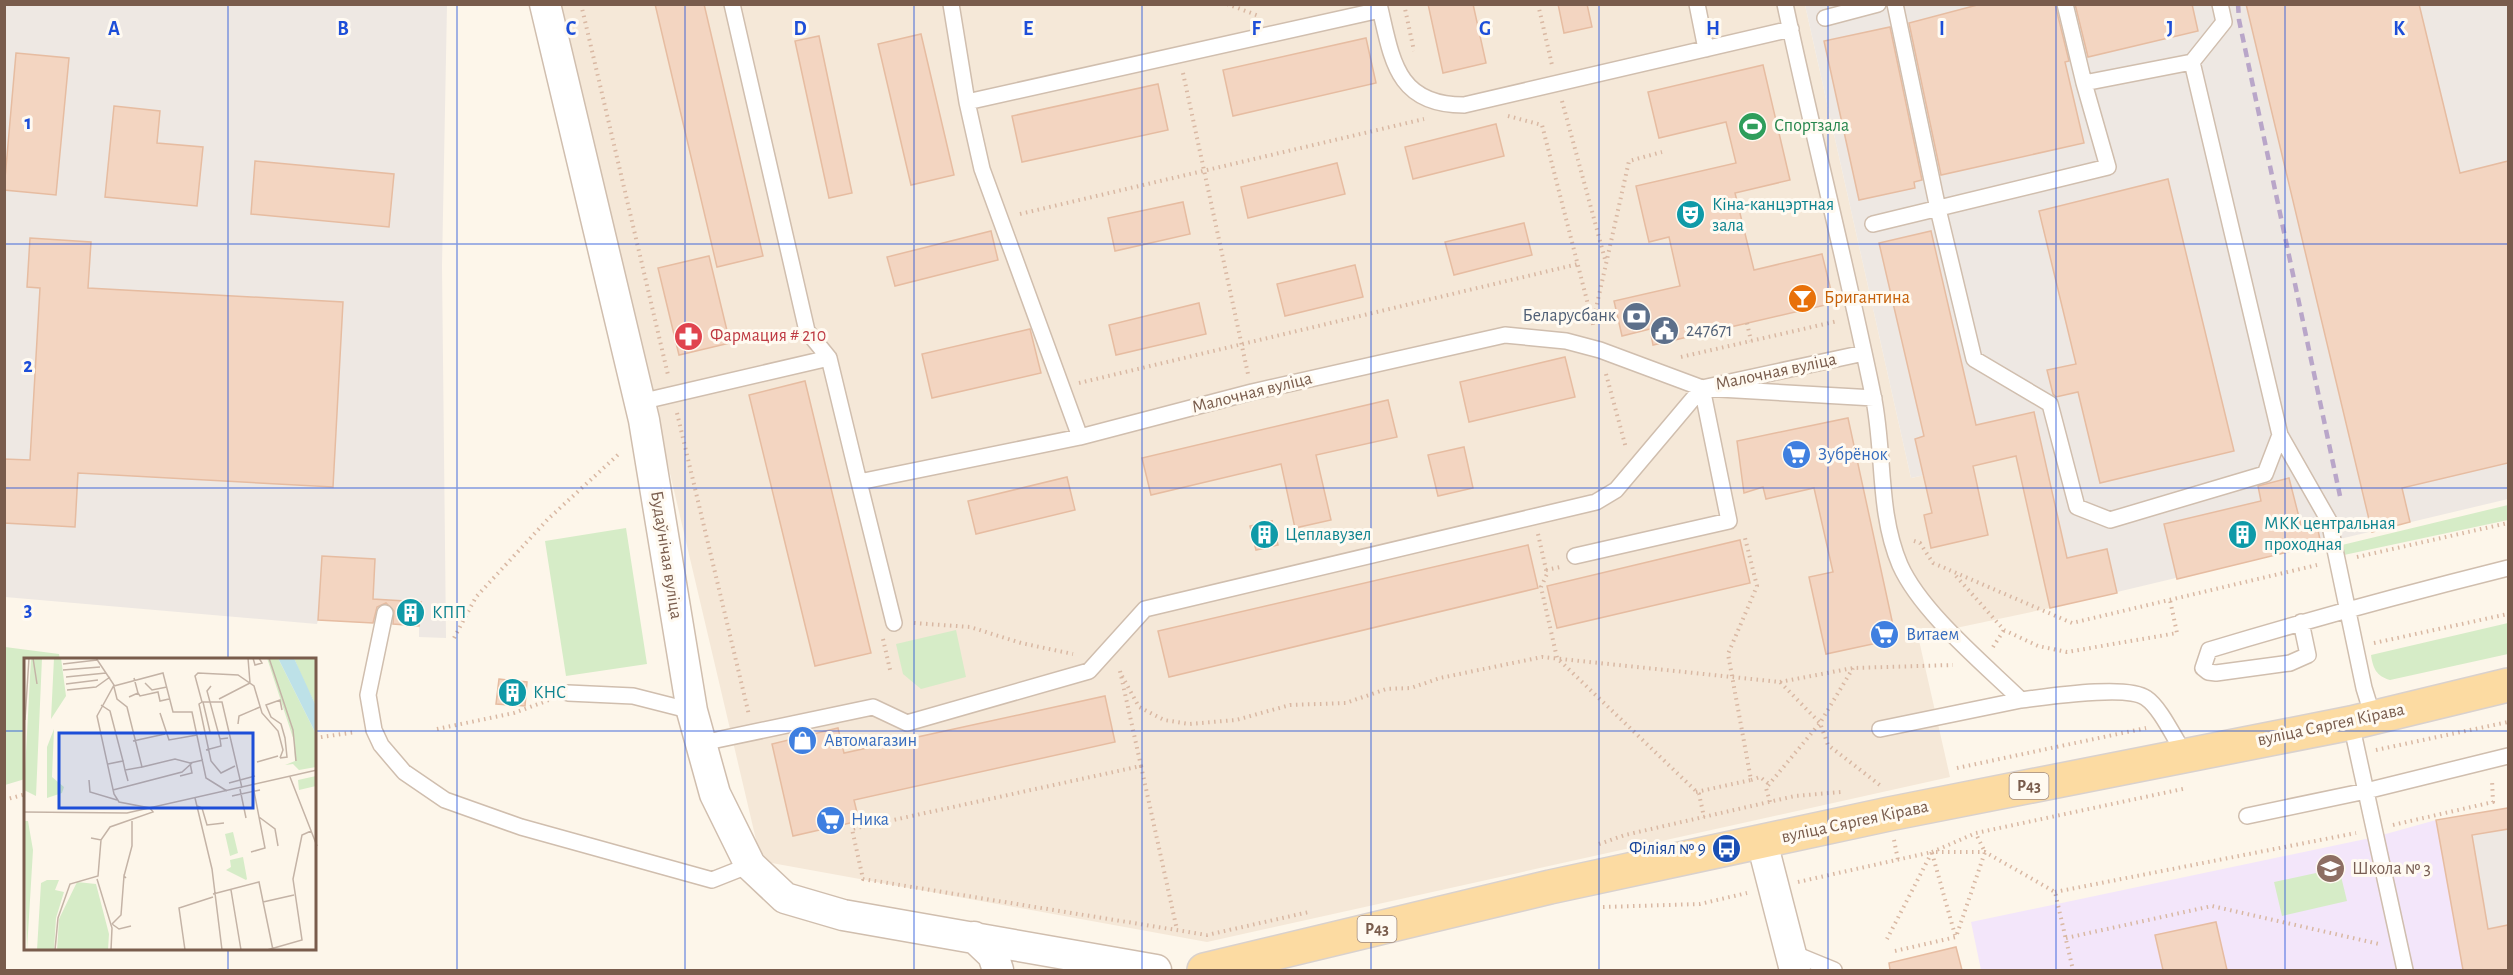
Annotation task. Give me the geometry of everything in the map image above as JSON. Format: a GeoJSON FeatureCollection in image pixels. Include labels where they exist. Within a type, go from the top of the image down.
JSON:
{"type":"FeatureCollection","features":[{"type":"Feature","properties":{"kind":"main road","name":"вуліца Сяргея Кірава"},"geometry":{"type":"LineString","coordinates":[[1204,970],[1550,887],[1900,812],[2191,771],[2361,731],[2508,686]]}},
{"type":"Feature","properties":{"kind":"street","name":"Будаўнічая вуліца"},"geometry":{"type":"LineString","coordinates":[[546,4],[642,411],[692,711],[715,794],[750,865],[785,898],[843,915],[974,937],[1097,965],[1156,970]]}},
{"type":"Feature","properties":{"kind":"street"},"geometry":{"type":"LineString","coordinates":[[1762,842],[1772,888],[1793,962]]}},
{"type":"Feature","properties":{"kind":"street"},"geometry":{"type":"LineString","coordinates":[[974,937],[993,956],[998,970]]}},
{"type":"Feature","properties":{"kind":"lane"},"geometry":{"type":"LineString","coordinates":[[732,4],[807,331],[829,358],[894,623]]}},
{"type":"Feature","properties":{"kind":"lane"},"geometry":{"type":"LineString","coordinates":[[951,4],[967,102],[982,169],[1080,437]]}},
{"type":"Feature","properties":{"kind":"lane"},"geometry":{"type":"LineString","coordinates":[[1697,4],[1706,49]]}},
{"type":"Feature","properties":{"kind":"lane"},"geometry":{"type":"LineString","coordinates":[[1785,4],[1874,398],[1889,534],[1901,565],[1914,589],[1983,664],[2020,700]]}},
{"type":"Feature","properties":{"kind":"lane"},"geometry":{"type":"LineString","coordinates":[[1825,18],[1878,4]]}},
{"type":"Feature","properties":{"kind":"lane"},"geometry":{"type":"LineString","coordinates":[[1895,4],[1938,209],[1974,359],[2050,404],[2077,507],[2110,520],[2265,474],[2280,435]]}},
{"type":"Feature","properties":{"kind":"lane"},"geometry":{"type":"LineString","coordinates":[[1873,224],[2108,167],[2065,4]]}},
{"type":"Feature","properties":{"kind":"lane"},"geometry":{"type":"LineString","coordinates":[[2084,83],[2192,62],[2224,22],[2220,4]]}},
{"type":"Feature","properties":{"kind":"lane"},"geometry":{"type":"LineString","coordinates":[[967,102],[1180,57],[1379,7],[1395,70],[1407,85],[1437,101],[1464,105],[1791,29]]}},
{"type":"Feature","properties":{"kind":"lane"},"geometry":{"type":"LineString","coordinates":[[2192,62],[2280,435],[2329,521],[2356,647],[2367,791],[2404,970]]}},
{"type":"Feature","properties":{"kind":"lane","name":"Малочная вуліца"},"geometry":{"type":"LineString","coordinates":[[859,482],[1080,437],[1252,392],[1504,335],[1554,340],[1600,350],[1702,388],[1864,353]]}},
{"type":"Feature","properties":{"kind":"lane"},"geometry":{"type":"LineString","coordinates":[[642,411],[672,394],[829,358]]}},
{"type":"Feature","properties":{"kind":"lane"},"geometry":{"type":"LineString","coordinates":[[1702,388],[1874,398]]}},
{"type":"Feature","properties":{"kind":"lane"},"geometry":{"type":"LineString","coordinates":[[702,743],[873,707],[907,723],[1089,671],[1145,609],[1596,502],[1616,490],[1702,388]]}},
{"type":"Feature","properties":{"kind":"lane"},"geometry":{"type":"LineString","coordinates":[[1575,556],[1729,520],[1702,388]]}},
{"type":"Feature","properties":{"kind":"lane"},"geometry":{"type":"LineString","coordinates":[[2301,622],[2308,654],[2290,663],[2216,673],[2208,672],[2203,668],[2209,650],[2301,622],[2347,608],[2508,568]]}},
{"type":"Feature","properties":{"kind":"lane"},"geometry":{"type":"LineString","coordinates":[[385,613],[368,695],[374,730],[381,745],[404,772],[445,800],[489,816],[712,880],[750,865]]}},
{"type":"Feature","properties":{"kind":"lane"},"geometry":{"type":"LineString","coordinates":[[1880,729],[2020,700],[2125,692],[2145,697],[2157,709],[2191,771]]}},
{"type":"Feature","properties":{"kind":"lane"},"geometry":{"type":"LineString","coordinates":[[568,693],[633,696],[692,711]]}},
{"type":"Feature","properties":{"kind":"lane"},"geometry":{"type":"LineString","coordinates":[[2247,816],[2367,791],[2508,756]]}},
{"type":"Feature","properties":{"kind":"lane"},"geometry":{"type":"LineString","coordinates":[[1793,962],[1834,970]]}},
{"type":"Feature","properties":{"kind":"path"},"geometry":{"type":"LineString","coordinates":[[581,4],[753,734]]}},
{"type":"Feature","properties":{"kind":"path"},"geometry":{"type":"LineString","coordinates":[[808,4],[906,4]]}},
{"type":"Feature","properties":{"kind":"path"},"geometry":{"type":"LineString","coordinates":[[1404,4],[1415,56]]}},
{"type":"Feature","properties":{"kind":"path"},"geometry":{"type":"LineString","coordinates":[[1538,4],[1606,263]]}},
{"type":"Feature","properties":{"kind":"path"},"geometry":{"type":"LineString","coordinates":[[1180,57],[1252,392]]}},
{"type":"Feature","properties":{"kind":"path"},"geometry":{"type":"LineString","coordinates":[[1464,105],[1542,125],[1632,471]]}},
{"type":"Feature","properties":{"kind":"path"},"geometry":{"type":"LineString","coordinates":[[999,220],[1429,118]]}},
{"type":"Feature","properties":{"kind":"path"},"geometry":{"type":"LineString","coordinates":[[1593,322],[1629,161],[1662,152]]}},
{"type":"Feature","properties":{"kind":"path"},"geometry":{"type":"LineString","coordinates":[[1063,387],[1578,264]]}},
{"type":"Feature","properties":{"kind":"path"},"geometry":{"type":"LineString","coordinates":[[1669,355],[1680,358],[1856,317]]}},
{"type":"Feature","properties":{"kind":"path"},"geometry":{"type":"LineString","coordinates":[[1747,323],[1751,341]]}},
{"type":"Feature","properties":{"kind":"path"},"geometry":{"type":"LineString","coordinates":[[454,638],[476,597],[548,519],[619,454],[636,427],[642,411]]}},
{"type":"Feature","properties":{"kind":"path"},"geometry":{"type":"LineString","coordinates":[[1534,517],[1547,574],[1541,587],[1557,658],[1696,792],[1704,817]]}},
{"type":"Feature","properties":{"kind":"path"},"geometry":{"type":"LineString","coordinates":[[1889,534],[1920,543],[1933,563],[2072,623],[2508,523]]}},
{"type":"Feature","properties":{"kind":"path"},"geometry":{"type":"LineString","coordinates":[[1742,524],[1756,586],[1728,654],[1751,780]]}},
{"type":"Feature","properties":{"kind":"path"},"geometry":{"type":"LineString","coordinates":[[1954,573],[2004,630],[2038,646],[2067,652],[2177,633],[2170,600]]}},
{"type":"Feature","properties":{"kind":"path"},"geometry":{"type":"LineString","coordinates":[[2356,647],[2508,614]]}},
{"type":"Feature","properties":{"kind":"path"},"geometry":{"type":"LineString","coordinates":[[891,674],[880,629],[894,623],[970,627],[1021,643],[1100,660]]}},
{"type":"Feature","properties":{"kind":"path"},"geometry":{"type":"LineString","coordinates":[[1177,930],[1120,671],[1139,707],[1177,723],[1200,724],[1236,720],[1290,705],[1346,703],[1386,689],[1411,688],[1542,657],[1780,682],[1853,668],[1983,664],[2004,630]]}},
{"type":"Feature","properties":{"kind":"path"},"geometry":{"type":"LineString","coordinates":[[1770,802],[1767,788],[1769,784],[1820,723],[1853,668]]}},
{"type":"Feature","properties":{"kind":"path"},"geometry":{"type":"LineString","coordinates":[[1780,682],[1820,723],[1828,745],[1881,785]]}},
{"type":"Feature","properties":{"kind":"path"},"geometry":{"type":"LineString","coordinates":[[437,729],[514,713],[568,693]]}},
{"type":"Feature","properties":{"kind":"path"},"geometry":{"type":"LineString","coordinates":[[2361,731],[2508,722]]}},
{"type":"Feature","properties":{"kind":"path"},"geometry":{"type":"LineString","coordinates":[[1948,770],[2164,723]]}},
{"type":"Feature","properties":{"kind":"path"},"geometry":{"type":"LineString","coordinates":[[316,738],[374,730]]}},
{"type":"Feature","properties":{"kind":"path"},"geometry":{"type":"LineString","coordinates":[[1141,766],[852,829],[863,879],[1207,935],[1312,912]]}},
{"type":"Feature","properties":{"kind":"path"},"geometry":{"type":"LineString","coordinates":[[1700,904],[1932,852],[1976,833],[2191,771]]}},
{"type":"Feature","properties":{"kind":"path"},"geometry":{"type":"LineString","coordinates":[[1932,852],[1985,852],[2055,892],[2374,830],[2493,802],[2492,780],[2500,773]]}},
{"type":"Feature","properties":{"kind":"path"},"geometry":{"type":"LineString","coordinates":[[1696,792],[1760,777],[1769,784]]}},
{"type":"Feature","properties":{"kind":"path"},"geometry":{"type":"LineString","coordinates":[[1871,787],[1892,782]]}},
{"type":"Feature","properties":{"kind":"path"},"geometry":{"type":"LineString","coordinates":[[1592,847],[1625,835],[1795,796],[1853,791]]}},
{"type":"Feature","properties":{"kind":"path"},"geometry":{"type":"LineString","coordinates":[[4,800],[24,795]]}},
{"type":"Feature","properties":{"kind":"path"},"geometry":{"type":"LineString","coordinates":[[1956,937],[1985,852],[1976,833]]}},
{"type":"Feature","properties":{"kind":"path"},"geometry":{"type":"LineString","coordinates":[[1932,852],[1956,937]]}},
{"type":"Feature","properties":{"kind":"path"},"geometry":{"type":"LineString","coordinates":[[1887,939],[1932,852]]}},
{"type":"Feature","properties":{"kind":"path"},"geometry":{"type":"LineString","coordinates":[[2055,892],[2073,970]]}},
{"type":"Feature","properties":{"kind":"path"},"geometry":{"type":"LineString","coordinates":[[2066,938],[2212,906],[2400,949]]}},
{"type":"Feature","properties":{"kind":"path"},"geometry":{"type":"LineString","coordinates":[[1894,951],[1956,937]]}},
{"type":"Feature","properties":{"kind":"shaded area"},"geometry":{"type":"Polygon","coordinates":[[[4,5],[447,5],[442,266],[446,638],[419,637],[419,626],[318,620],[317,624],[5,597],[4,5]]]}},
{"type":"Feature","properties":{"kind":"shaded area"},"geometry":{"type":"Polygon","coordinates":[[[560,5],[1805,5],[1911,478],[2016,456],[2050,608],[1918,636],[1950,777],[1207,942],[761,861],[560,5]]]}},
{"type":"Feature","properties":{"kind":"shaded area"},"geometry":{"type":"Polygon","coordinates":[[[1805,5],[2508,5],[2508,499],[2050,608],[2016,456],[1911,478],[1805,5]]]}},
{"type":"Feature","properties":{"kind":"shaded area"},"geometry":{"type":"Polygon","coordinates":[[[2508,808],[2508,970],[2463,970],[2436,820],[2508,808]]]}},
{"type":"Feature","properties":{"kind":"shaded area","name":"Школа № 3"},"geometry":{"type":"Polygon","coordinates":[[[2436,820],[2463,970],[1981,970],[1971,922],[2375,837],[2436,820]]]}},
{"type":"Feature","properties":{"kind":"green space"},"geometry":{"type":"Polygon","coordinates":[[[2508,505],[2508,520],[2344,555],[2342,545],[2508,505]]]}},
{"type":"Feature","properties":{"kind":"green space"},"geometry":{"type":"Polygon","coordinates":[[[626,528],[647,664],[566,676],[545,541],[626,528]]]}},
{"type":"Feature","properties":{"kind":"green space"},"geometry":{"type":"Polygon","coordinates":[[[2508,623],[2508,654],[2390,680],[2378,674],[2373,664],[2371,655],[2508,623]]]}},
{"type":"Feature","properties":{"kind":"green space"},"geometry":{"type":"Polygon","coordinates":[[[956,630],[966,677],[921,689],[903,674],[896,644],[956,630]]]}},
{"type":"Feature","properties":{"kind":"green space"},"geometry":{"type":"Polygon","coordinates":[[[5,647],[59,654],[60,658],[24,658],[24,779],[5,785],[5,647]]]}},
{"type":"Feature","properties":{"kind":"green space"},"geometry":{"type":"Polygon","coordinates":[[[2339,868],[2347,901],[2282,916],[2274,882],[2339,868]]]}},
{"type":"Feature","properties":{"kind":"building"},"geometry":{"type":"Polygon","coordinates":[[[655,4],[704,4],[763,256],[717,267],[655,4]]]}},
{"type":"Feature","properties":{"kind":"building"},"geometry":{"type":"Polygon","coordinates":[[[1428,4],[1473,4],[1486,63],[1443,73],[1428,4]]]}},
{"type":"Feature","properties":{"kind":"building"},"geometry":{"type":"Polygon","coordinates":[[[1558,4],[1587,4],[1592,27],[1564,33],[1558,4]]]}},
{"type":"Feature","properties":{"kind":"building"},"geometry":{"type":"Polygon","coordinates":[[[1981,4],[2055,4],[2069,61],[2065,62],[2084,143],[1941,175],[1909,23],[1981,4]]]}},
{"type":"Feature","properties":{"kind":"building"},"geometry":{"type":"Polygon","coordinates":[[[2075,4],[2192,4],[2198,31],[2088,57],[2075,4]]]}},
{"type":"Feature","properties":{"kind":"building"},"geometry":{"type":"Polygon","coordinates":[[[2246,4],[2419,4],[2460,173],[2508,161],[2508,463],[2402,488],[2410,522],[2372,532],[2246,4]]]}},
{"type":"Feature","properties":{"kind":"building"},"geometry":{"type":"Polygon","coordinates":[[[1890,27],[1922,180],[1914,182],[1915,188],[1859,200],[1824,41],[1890,27]]]}},
{"type":"Feature","properties":{"kind":"building"},"geometry":{"type":"Polygon","coordinates":[[[921,34],[954,175],[911,185],[878,44],[921,34]]]}},
{"type":"Feature","properties":{"kind":"building"},"geometry":{"type":"Polygon","coordinates":[[[819,36],[852,193],[829,198],[795,41],[819,36]]]}},
{"type":"Feature","properties":{"kind":"building"},"geometry":{"type":"Polygon","coordinates":[[[1366,38],[1376,83],[1233,116],[1223,70],[1366,38]]]}},
{"type":"Feature","properties":{"kind":"building"},"geometry":{"type":"Polygon","coordinates":[[[16,53],[69,58],[56,195],[4,190],[16,53]]]}},
{"type":"Feature","properties":{"kind":"building","name":"Кіна-канцэртная зала"},"geometry":{"type":"Polygon","coordinates":[[[1763,65],[1790,180],[1735,193],[1754,270],[1822,254],[1834,303],[1653,345],[1650,329],[1622,336],[1614,301],[1680,286],[1669,237],[1649,242],[1636,186],[1736,163],[1726,122],[1659,138],[1648,92],[1763,65]]]}},
{"type":"Feature","properties":{"kind":"building"},"geometry":{"type":"Polygon","coordinates":[[[1158,84],[1168,130],[1022,162],[1012,116],[1158,84]]]}},
{"type":"Feature","properties":{"kind":"building"},"geometry":{"type":"Polygon","coordinates":[[[114,106],[160,111],[157,143],[203,147],[197,206],[105,197],[114,106]]]}},
{"type":"Feature","properties":{"kind":"building"},"geometry":{"type":"Polygon","coordinates":[[[1496,124],[1504,156],[1413,179],[1405,147],[1496,124]]]}},
{"type":"Feature","properties":{"kind":"building"},"geometry":{"type":"Polygon","coordinates":[[[255,161],[394,174],[389,227],[251,214],[255,161]]]}},
{"type":"Feature","properties":{"kind":"building"},"geometry":{"type":"Polygon","coordinates":[[[1337,163],[1345,194],[1248,218],[1241,187],[1337,163]]]}},
{"type":"Feature","properties":{"kind":"building"},"geometry":{"type":"Polygon","coordinates":[[[2168,179],[2234,451],[2100,483],[2078,392],[2056,397],[2053,394],[2047,370],[2076,364],[2039,211],[2168,179]]]}},
{"type":"Feature","properties":{"kind":"building"},"geometry":{"type":"Polygon","coordinates":[[[1183,202],[1190,234],[1115,251],[1108,218],[1183,202]]]}},
{"type":"Feature","properties":{"kind":"building"},"geometry":{"type":"Polygon","coordinates":[[[1524,223],[1532,255],[1454,275],[1445,242],[1524,223]]]}},
{"type":"Feature","properties":{"kind":"building"},"geometry":{"type":"Polygon","coordinates":[[[991,231],[998,260],[895,286],[887,257],[991,231]]]}},
{"type":"Feature","properties":{"kind":"building"},"geometry":{"type":"Polygon","coordinates":[[[1931,231],[1976,425],[2034,412],[2067,558],[2107,549],[2117,593],[2050,608],[2016,456],[1973,466],[1988,535],[1931,548],[1924,515],[1932,513],[1915,439],[1924,436],[1879,243],[1931,231]]]}},
{"type":"Feature","properties":{"kind":"building"},"geometry":{"type":"Polygon","coordinates":[[[30,238],[91,242],[88,288],[343,302],[333,487],[78,473],[75,527],[4,523],[4,459],[30,460],[40,288],[27,287],[30,238]]]}},
{"type":"Feature","properties":{"kind":"building"},"geometry":{"type":"Polygon","coordinates":[[[709,256],[730,343],[679,355],[658,268],[709,256]]]}},
{"type":"Feature","properties":{"kind":"building"},"geometry":{"type":"Polygon","coordinates":[[[1355,265],[1363,297],[1285,316],[1277,284],[1355,265]]]}},
{"type":"Feature","properties":{"kind":"building"},"geometry":{"type":"Polygon","coordinates":[[[1199,303],[1206,334],[1116,355],[1109,325],[1199,303]]]}},
{"type":"Feature","properties":{"kind":"building"},"geometry":{"type":"Polygon","coordinates":[[[1030,329],[1041,373],[932,398],[922,354],[1030,329]]]}},
{"type":"Feature","properties":{"kind":"building"},"geometry":{"type":"Polygon","coordinates":[[[1565,357],[1575,397],[1469,422],[1460,382],[1565,357]]]}},
{"type":"Feature","properties":{"kind":"building"},"geometry":{"type":"Polygon","coordinates":[[[805,381],[871,653],[815,666],[749,395],[805,381]]]}},
{"type":"Feature","properties":{"kind":"building"},"geometry":{"type":"Polygon","coordinates":[[[1388,400],[1397,437],[1316,455],[1331,520],[1295,528],[1281,464],[1151,495],[1142,458],[1388,400]]]}},
{"type":"Feature","properties":{"kind":"building"},"geometry":{"type":"Polygon","coordinates":[[[1848,418],[1896,639],[1826,654],[1809,577],[1833,572],[1814,488],[1766,499],[1763,487],[1744,493],[1737,441],[1848,418]]]}},
{"type":"Feature","properties":{"kind":"building"},"geometry":{"type":"Polygon","coordinates":[[[1464,447],[1473,488],[1438,496],[1428,455],[1464,447]]]}},
{"type":"Feature","properties":{"kind":"building"},"geometry":{"type":"Polygon","coordinates":[[[1067,477],[1075,510],[976,534],[968,501],[1067,477]]]}},
{"type":"Feature","properties":{"kind":"building","name":"МКК центральная проходная"},"geometry":{"type":"Polygon","coordinates":[[[2289,478],[2301,525],[2316,521],[2321,544],[2177,579],[2164,524],[2261,501],[2258,486],[2289,478]]]}},
{"type":"Feature","properties":{"kind":"building","name":"Цеплавузел"},"geometry":{"type":"Polygon","coordinates":[[[1272,521],[1278,545],[1256,550],[1250,526],[1272,521]]]}},
{"type":"Feature","properties":{"kind":"building"},"geometry":{"type":"Polygon","coordinates":[[[1740,540],[1750,583],[1557,628],[1547,586],[1740,540]]]}},
{"type":"Feature","properties":{"kind":"building"},"geometry":{"type":"Polygon","coordinates":[[[1528,545],[1538,588],[1169,677],[1158,631],[1528,545]]]}},
{"type":"Feature","properties":{"kind":"building"},"geometry":{"type":"Polygon","coordinates":[[[322,556],[375,559],[373,599],[421,602],[419,626],[393,624],[394,611],[386,603],[377,607],[373,623],[318,620],[322,556]]]}},
{"type":"Feature","properties":{"kind":"building","name":"КНС"},"geometry":{"type":"Polygon","coordinates":[[[499,679],[527,682],[525,706],[496,704],[499,679]]]}},
{"type":"Feature","properties":{"kind":"building"},"geometry":{"type":"Polygon","coordinates":[[[1105,696],[1115,742],[854,800],[859,821],[793,836],[772,744],[838,728],[844,753],[1105,696]]]}},
{"type":"Feature","properties":{"kind":"building"},"geometry":{"type":"Polygon","coordinates":[[[2508,808],[2508,829],[2472,835],[2488,929],[2508,925],[2508,970],[2463,970],[2436,820],[2508,808]]]}},
{"type":"Feature","properties":{"kind":"building"},"geometry":{"type":"Polygon","coordinates":[[[2216,922],[2227,970],[2163,970],[2155,935],[2216,922]]]}},
{"type":"Feature","properties":{"kind":"building"},"geometry":{"type":"Polygon","coordinates":[[[1956,947],[1962,970],[1890,970],[1889,963],[1956,947]]]}},
{"type":"Feature","properties":{"kind":"railway"},"geometry":{"type":"LineString","coordinates":[[2238,4],[2239,20],[2340,496]]}},
{"type":"Feature","properties":{"kind":"place","name":"Спортзала"},"geometry":{"type":"Point","coordinates":[1753,126]}},
{"type":"Feature","properties":{"kind":"place","name":"Кіна-канцэртная зала"},"geometry":{"type":"Point","coordinates":[1691,215]}},
{"type":"Feature","properties":{"kind":"place","name":"Бригантина"},"geometry":{"type":"Point","coordinates":[1803,298]}},
{"type":"Feature","properties":{"kind":"place","name":"Беларусбанк"},"geometry":{"type":"Point","coordinates":[1637,316]}},
{"type":"Feature","properties":{"kind":"place","name":"247671"},"geometry":{"type":"Point","coordinates":[1665,331]}},
{"type":"Feature","properties":{"kind":"place","name":"Фармация # 210"},"geometry":{"type":"Point","coordinates":[689,336]}},
{"type":"Feature","properties":{"kind":"place","name":"Зубрёнок"},"geometry":{"type":"Point","coordinates":[1797,455]}},
{"type":"Feature","properties":{"kind":"place","name":"МКК центральная проходная"},"geometry":{"type":"Point","coordinates":[2243,534]}},
{"type":"Feature","properties":{"kind":"place","name":"Цеплавузел"},"geometry":{"type":"Point","coordinates":[1264,535]}},
{"type":"Feature","properties":{"kind":"place","name":"КПП"},"geometry":{"type":"Point","coordinates":[411,613]}},
{"type":"Feature","properties":{"kind":"place","name":"Витаем"},"geometry":{"type":"Point","coordinates":[1885,635]}},
{"type":"Feature","properties":{"kind":"place","name":"КНС"},"geometry":{"type":"Point","coordinates":[512,693]}},
{"type":"Feature","properties":{"kind":"place","name":"Автомагазин"},"geometry":{"type":"Point","coordinates":[803,741]}},
{"type":"Feature","properties":{"kind":"place","name":"Ника"},"geometry":{"type":"Point","coordinates":[830,820]}},
{"type":"Feature","properties":{"kind":"place","name":"Філіял № 9"},"geometry":{"type":"Point","coordinates":[1727,849]}},
{"type":"Feature","properties":{"kind":"place","name":"Школа № 3"},"geometry":{"type":"Point","coordinates":[2331,869]}}]}
